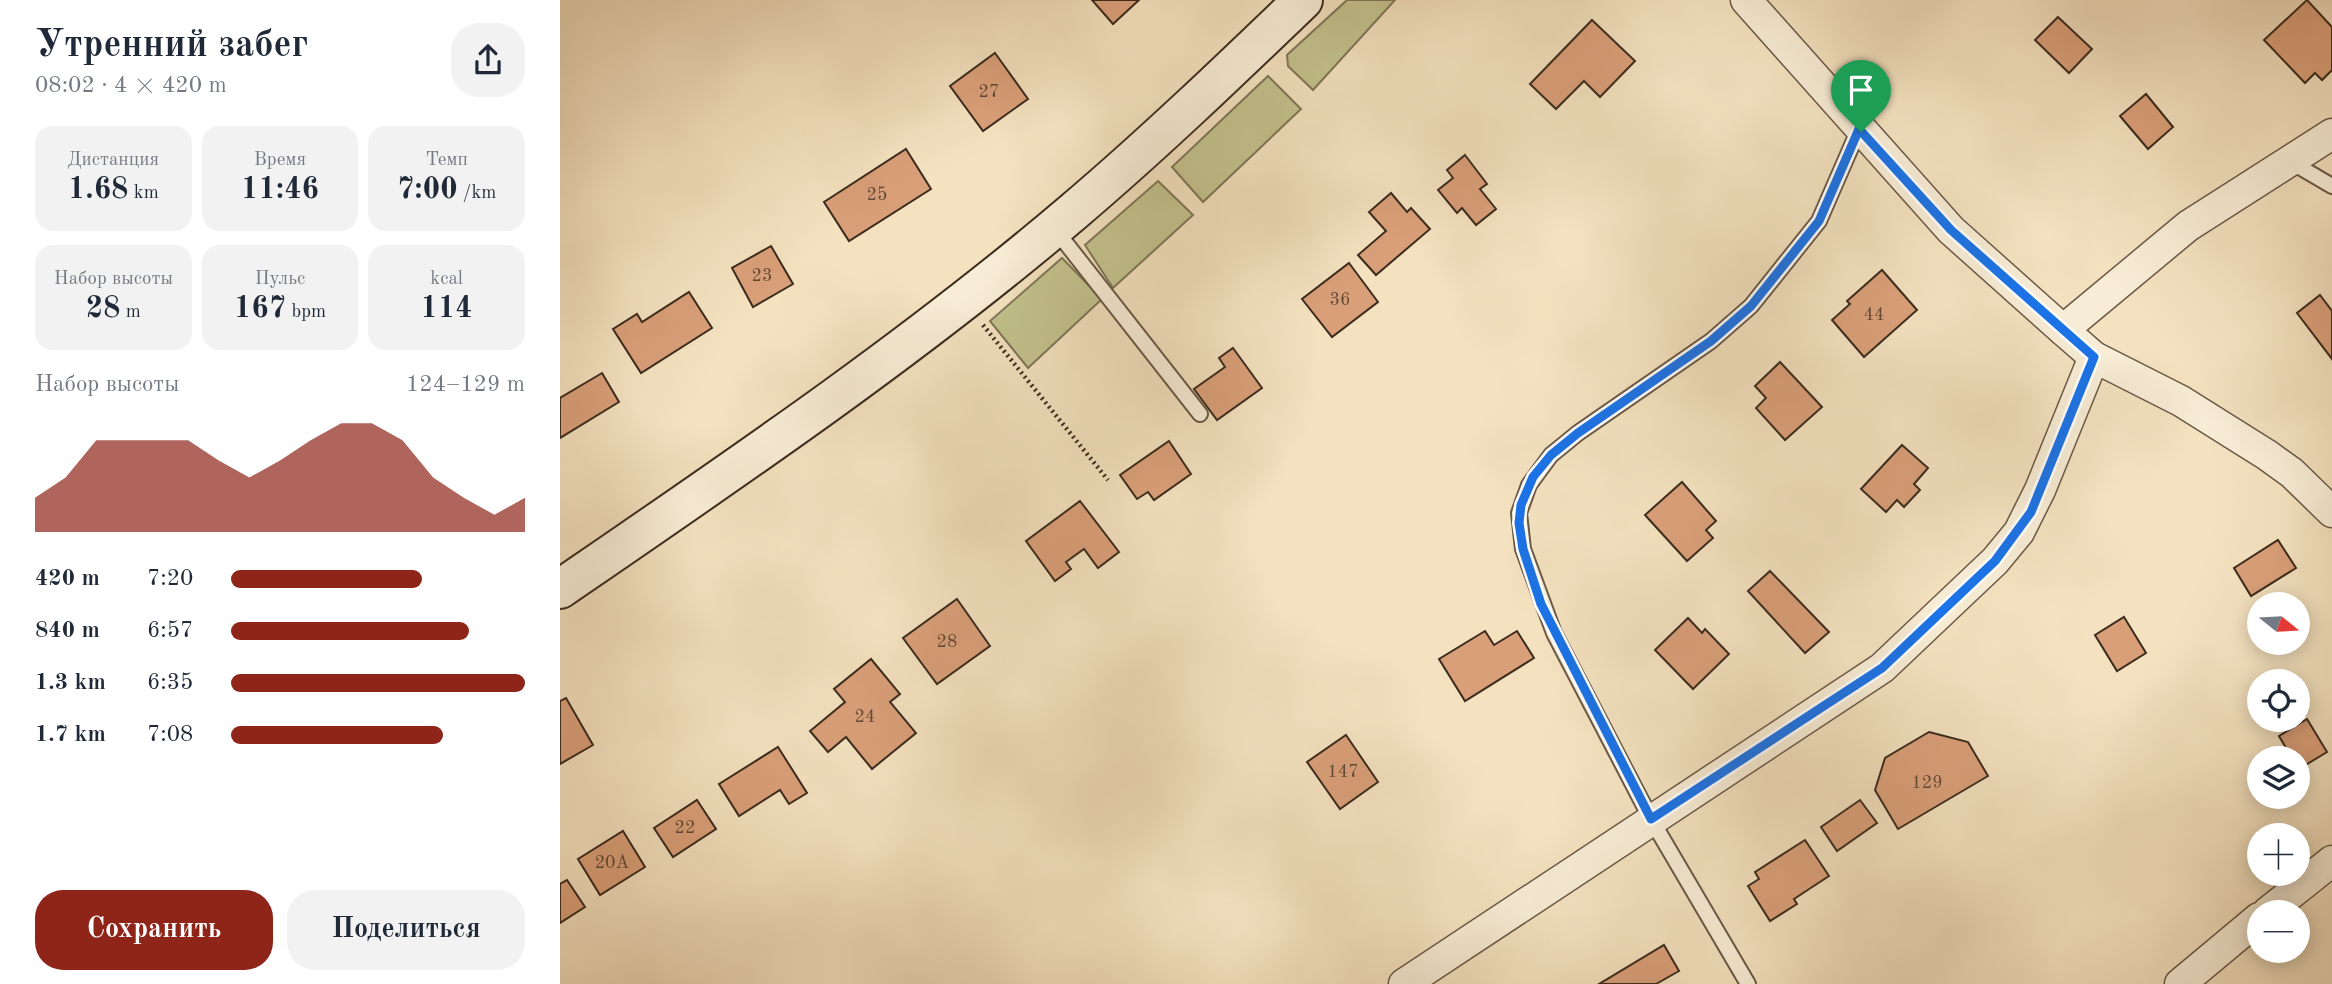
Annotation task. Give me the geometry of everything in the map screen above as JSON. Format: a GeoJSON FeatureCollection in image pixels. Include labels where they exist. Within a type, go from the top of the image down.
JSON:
{"type":"FeatureCollection","features":[{"type":"Feature","properties":{"kind":"main road"},"geometry":{"type":"LineString","coordinates":[[560,589],[712,485],[963,300],[1054,228],[1181,118],[1303,0]]}},
{"type":"Feature","properties":{"kind":"street"},"geometry":{"type":"LineString","coordinates":[[1746,0],[1951,230],[2063,330],[2094,357],[2226,427],[2292,473],[2332,512]]}},
{"type":"Feature","properties":{"kind":"street"},"geometry":{"type":"LineString","coordinates":[[2063,330],[2188,226],[2332,134]]}},
{"type":"Feature","properties":{"kind":"street"},"geometry":{"type":"LineString","coordinates":[[1404,984],[1882,668],[1995,561],[2031,512],[2094,357]]}},
{"type":"Feature","properties":{"kind":"street"},"geometry":{"type":"LineString","coordinates":[[2283,900],[2332,861]]}},
{"type":"Feature","properties":{"kind":"street"},"geometry":{"type":"LineString","coordinates":[[2180,984],[2247,928]]}},
{"type":"Feature","properties":{"kind":"lane"},"geometry":{"type":"LineString","coordinates":[[1748,984],[1651,819],[1541,604],[1523,549],[1519,523],[1521,505],[1533,477],[1551,455],[1578,433],[1711,341],[1751,306],[1819,221],[1859,129]]}},
{"type":"Feature","properties":{"kind":"lane"},"geometry":{"type":"LineString","coordinates":[[2291,162],[2332,186]]}},
{"type":"Feature","properties":{"kind":"lane"},"geometry":{"type":"LineString","coordinates":[[1054,228],[1200,414]]}},
{"type":"Feature","properties":{"kind":"path"},"geometry":{"type":"LineString","coordinates":[[963,300],[1108,480]]}},
{"type":"Feature","properties":{"kind":"shaded area"},"geometry":{"type":"Polygon","coordinates":[[[1347,0],[1395,0],[1313,90],[1288,66],[1287,55],[1347,0]]]}},
{"type":"Feature","properties":{"kind":"shaded area"},"geometry":{"type":"Polygon","coordinates":[[[1268,76],[1301,109],[1203,202],[1172,167],[1268,76]]]}},
{"type":"Feature","properties":{"kind":"shaded area"},"geometry":{"type":"Polygon","coordinates":[[[1158,181],[1193,215],[1113,288],[1085,245],[1158,181]]]}},
{"type":"Feature","properties":{"kind":"shaded area"},"geometry":{"type":"Polygon","coordinates":[[[1062,258],[1102,299],[1028,368],[990,321],[1062,258]]]}},
{"type":"Feature","properties":{"kind":"building"},"geometry":{"type":"Polygon","coordinates":[[[1092,0],[1139,0],[1113,24],[1092,0]]]}},
{"type":"Feature","properties":{"kind":"building"},"geometry":{"type":"Polygon","coordinates":[[[2307,0],[2332,27],[2332,70],[2322,80],[2315,73],[2305,83],[2264,40],[2307,0]]]}},
{"type":"Feature","properties":{"kind":"building"},"geometry":{"type":"Polygon","coordinates":[[[2058,17],[2092,49],[2069,73],[2035,40],[2058,17]]]}},
{"type":"Feature","properties":{"kind":"building"},"geometry":{"type":"Polygon","coordinates":[[[1592,20],[1635,61],[1600,97],[1584,81],[1556,109],[1530,84],[1592,20]]]}},
{"type":"Feature","properties":{"kind":"building"},"geometry":{"type":"Polygon","coordinates":[[[995,53],[1028,99],[983,131],[950,86],[995,53]]]}},
{"type":"Feature","properties":{"kind":"building"},"geometry":{"type":"Polygon","coordinates":[[[2146,94],[2173,127],[2148,149],[2120,116],[2146,94]]]}},
{"type":"Feature","properties":{"kind":"building"},"geometry":{"type":"Polygon","coordinates":[[[906,149],[931,189],[849,241],[824,202],[906,149]]]}},
{"type":"Feature","properties":{"kind":"building"},"geometry":{"type":"Polygon","coordinates":[[[1465,155],[1487,184],[1480,189],[1496,209],[1476,225],[1462,208],[1457,213],[1438,190],[1453,178],[1447,170],[1465,155]]]}},
{"type":"Feature","properties":{"kind":"building"},"geometry":{"type":"Polygon","coordinates":[[[1391,193],[1407,212],[1411,208],[1430,229],[1376,275],[1358,255],[1386,231],[1369,212],[1391,193]]]}},
{"type":"Feature","properties":{"kind":"building"},"geometry":{"type":"Polygon","coordinates":[[[771,246],[793,284],[753,307],[732,268],[771,246]]]}},
{"type":"Feature","properties":{"kind":"building"},"geometry":{"type":"Polygon","coordinates":[[[1349,263],[1378,302],[1332,337],[1302,299],[1349,263]]]}},
{"type":"Feature","properties":{"kind":"building"},"geometry":{"type":"Polygon","coordinates":[[[1882,270],[1917,310],[1864,357],[1832,320],[1850,304],[1847,301],[1882,270]]]}},
{"type":"Feature","properties":{"kind":"building"},"geometry":{"type":"Polygon","coordinates":[[[689,292],[712,328],[641,373],[613,329],[637,314],[642,322],[689,292]]]}},
{"type":"Feature","properties":{"kind":"building"},"geometry":{"type":"Polygon","coordinates":[[[2320,295],[2332,311],[2332,359],[2297,313],[2320,295]]]}},
{"type":"Feature","properties":{"kind":"building"},"geometry":{"type":"Polygon","coordinates":[[[1233,348],[1262,388],[1217,420],[1194,389],[1225,367],[1219,358],[1233,348]]]}},
{"type":"Feature","properties":{"kind":"building"},"geometry":{"type":"Polygon","coordinates":[[[1780,362],[1822,407],[1785,440],[1756,408],[1766,398],[1755,386],[1780,362]]]}},
{"type":"Feature","properties":{"kind":"building"},"geometry":{"type":"Polygon","coordinates":[[[602,373],[619,402],[560,438],[560,398],[602,373]]]}},
{"type":"Feature","properties":{"kind":"building"},"geometry":{"type":"Polygon","coordinates":[[[1169,441],[1191,474],[1154,500],[1148,492],[1137,499],[1120,475],[1169,441]]]}},
{"type":"Feature","properties":{"kind":"building"},"geometry":{"type":"Polygon","coordinates":[[[1902,445],[1928,468],[1914,484],[1920,490],[1904,507],[1897,500],[1886,512],[1861,489],[1902,445]]]}},
{"type":"Feature","properties":{"kind":"building"},"geometry":{"type":"Polygon","coordinates":[[[1682,482],[1716,521],[1706,530],[1713,538],[1687,561],[1645,515],[1682,482]]]}},
{"type":"Feature","properties":{"kind":"building"},"geometry":{"type":"Polygon","coordinates":[[[1080,501],[1119,552],[1098,568],[1084,549],[1066,562],[1071,569],[1055,581],[1026,541],[1080,501]]]}},
{"type":"Feature","properties":{"kind":"building"},"geometry":{"type":"Polygon","coordinates":[[[2278,540],[2296,568],[2257,592],[2249,592],[2234,568],[2278,540]]]}},
{"type":"Feature","properties":{"kind":"building"},"geometry":{"type":"Polygon","coordinates":[[[1770,571],[1829,632],[1805,653],[1748,591],[1770,571]]]}},
{"type":"Feature","properties":{"kind":"building"},"geometry":{"type":"Polygon","coordinates":[[[957,599],[990,646],[937,684],[903,638],[957,599]]]}},
{"type":"Feature","properties":{"kind":"building"},"geometry":{"type":"Polygon","coordinates":[[[2124,617],[2146,653],[2117,671],[2095,635],[2124,617]]]}},
{"type":"Feature","properties":{"kind":"building"},"geometry":{"type":"Polygon","coordinates":[[[1688,618],[1702,633],[1705,629],[1729,654],[1693,689],[1655,650],[1688,618]]]}},
{"type":"Feature","properties":{"kind":"building"},"geometry":{"type":"Polygon","coordinates":[[[1485,631],[1494,645],[1517,631],[1534,658],[1465,701],[1439,659],[1485,631]]]}},
{"type":"Feature","properties":{"kind":"building"},"geometry":{"type":"Polygon","coordinates":[[[871,659],[900,694],[890,702],[916,733],[872,769],[846,737],[828,752],[810,731],[845,702],[834,689],[871,659]]]}},
{"type":"Feature","properties":{"kind":"building"},"geometry":{"type":"Polygon","coordinates":[[[566,698],[593,745],[560,764],[560,701],[566,698]]]}},
{"type":"Feature","properties":{"kind":"building"},"geometry":{"type":"Polygon","coordinates":[[[2310,724],[2327,752],[2310,762],[2310,746],[2285,746],[2279,736],[2286,732],[2310,732],[2310,724]]]}},
{"type":"Feature","properties":{"kind":"building"},"geometry":{"type":"Polygon","coordinates":[[[1929,732],[1968,742],[1988,776],[1898,829],[1875,790],[1885,758],[1929,732]]]}},
{"type":"Feature","properties":{"kind":"building"},"geometry":{"type":"Polygon","coordinates":[[[1346,735],[1378,782],[1340,809],[1307,762],[1346,735]]]}},
{"type":"Feature","properties":{"kind":"building"},"geometry":{"type":"Polygon","coordinates":[[[778,747],[807,793],[789,804],[780,790],[739,816],[719,784],[778,747]]]}},
{"type":"Feature","properties":{"kind":"building"},"geometry":{"type":"Polygon","coordinates":[[[697,800],[716,829],[673,857],[654,828],[697,800]]]}},
{"type":"Feature","properties":{"kind":"building"},"geometry":{"type":"Polygon","coordinates":[[[1860,800],[1877,823],[1837,851],[1821,827],[1860,800]]]}},
{"type":"Feature","properties":{"kind":"building"},"geometry":{"type":"Polygon","coordinates":[[[623,831],[645,867],[600,895],[578,859],[623,831]]]}},
{"type":"Feature","properties":{"kind":"building"},"geometry":{"type":"Polygon","coordinates":[[[1805,840],[1829,876],[1794,899],[1797,904],[1770,921],[1748,886],[1759,879],[1755,872],[1805,840]]]}},
{"type":"Feature","properties":{"kind":"building"},"geometry":{"type":"Polygon","coordinates":[[[567,880],[585,907],[560,923],[560,884],[567,880]]]}},
{"type":"Feature","properties":{"kind":"building"},"geometry":{"type":"Polygon","coordinates":[[[1664,945],[1679,971],[1656,984],[1599,984],[1664,945]]]}},
{"type":"Feature","properties":{"kind":"route"},"geometry":{"type":"LineString","coordinates":[[1859,129],[1861,132],[1951,230],[2094,357],[2031,512],[1995,561],[1882,668],[1700,790],[1651,819],[1541,604],[1523,549],[1519,513],[1524,495],[1533,477],[1551,455],[1578,433],[1711,341],[1751,306],[1819,221],[1859,129]]}}]}
